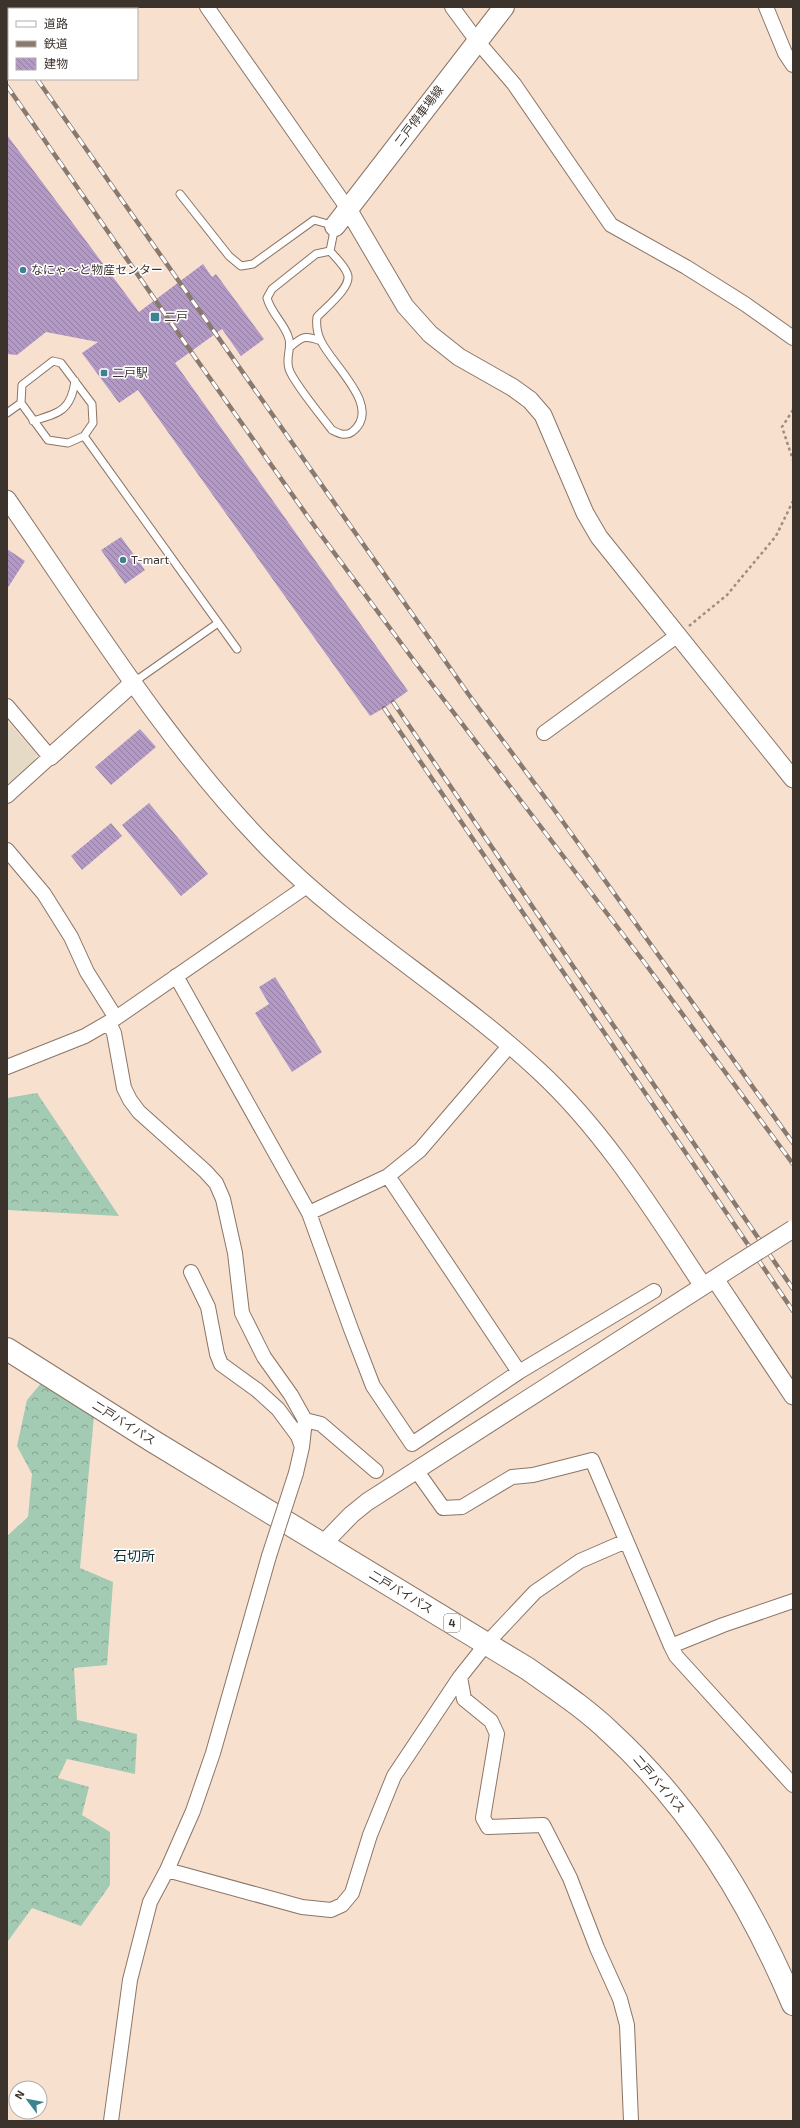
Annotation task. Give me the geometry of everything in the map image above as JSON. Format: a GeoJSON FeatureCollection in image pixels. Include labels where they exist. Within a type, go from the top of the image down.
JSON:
{"type":"FeatureCollection","features":[{"type":"Feature","properties":{"kind":"highway","name":"二戸バイパス"},"geometry":{"type":"LineString","coordinates":[[7,1349],[322,1545],[487,1643],[575,1702],[640,1760],[673,1798],[700,1834],[753,1917],[793,2004]]}},
{"type":"Feature","properties":{"kind":"main road","name":"二戸停車場線"},"geometry":{"type":"LineString","coordinates":[[336,226],[504,7]]}},
{"type":"Feature","properties":{"kind":"street"},"geometry":{"type":"LineString","coordinates":[[207,7],[348,209],[405,306],[430,334],[459,357],[512,386],[530,400],[543,415],[585,513],[599,537],[793,779]]}},
{"type":"Feature","properties":{"kind":"street"},"geometry":{"type":"LineString","coordinates":[[452,7],[477,41],[514,84],[611,225],[692,271],[745,304],[793,338]]}},
{"type":"Feature","properties":{"kind":"street"},"geometry":{"type":"LineString","coordinates":[[766,7],[785,53],[793,65]]}},
{"type":"Feature","properties":{"kind":"street"},"geometry":{"type":"LineString","coordinates":[[7,499],[134,682],[221,799],[307,886],[510,1045],[541,1072],[588,1123],[793,1396]]}},
{"type":"Feature","properties":{"kind":"street"},"geometry":{"type":"LineString","coordinates":[[544,733],[678,635]]}},
{"type":"Feature","properties":{"kind":"street"},"geometry":{"type":"LineString","coordinates":[[7,796],[134,682]]}},
{"type":"Feature","properties":{"kind":"street"},"geometry":{"type":"LineString","coordinates":[[7,706],[50,757]]}},
{"type":"Feature","properties":{"kind":"street"},"geometry":{"type":"LineString","coordinates":[[7,850],[44,894],[71,937],[87,972],[113,1020],[124,1088],[130,1100],[139,1112],[195,1161],[216,1183],[222,1199],[235,1253],[242,1313],[264,1357],[291,1395],[305,1420],[302,1447],[296,1473],[269,1556],[213,1753],[193,1811],[167,1870],[150,1902],[130,1980],[111,2121]]}},
{"type":"Feature","properties":{"kind":"street"},"geometry":{"type":"LineString","coordinates":[[7,1067],[85,1036],[113,1020],[307,886]]}},
{"type":"Feature","properties":{"kind":"street"},"geometry":{"type":"LineString","coordinates":[[176,976],[309,1213],[373,1386],[412,1444],[519,1372],[654,1291]]}},
{"type":"Feature","properties":{"kind":"street"},"geometry":{"type":"LineString","coordinates":[[309,1213],[388,1176],[420,1150],[510,1045]]}},
{"type":"Feature","properties":{"kind":"street"},"geometry":{"type":"LineString","coordinates":[[388,1176],[519,1372]]}},
{"type":"Feature","properties":{"kind":"street"},"geometry":{"type":"LineString","coordinates":[[322,1545],[362,1506],[793,1229]]}},
{"type":"Feature","properties":{"kind":"street"},"geometry":{"type":"LineString","coordinates":[[191,1272],[208,1307],[217,1354],[221,1364],[257,1390],[278,1409],[298,1436],[302,1447]]}},
{"type":"Feature","properties":{"kind":"street"},"geometry":{"type":"LineString","coordinates":[[305,1420],[321,1424],[376,1471]]}},
{"type":"Feature","properties":{"kind":"street"},"geometry":{"type":"LineString","coordinates":[[416,1470],[443,1508],[462,1507],[512,1477],[533,1475],[592,1460],[676,1656],[793,1785]]}},
{"type":"Feature","properties":{"kind":"street"},"geometry":{"type":"LineString","coordinates":[[167,1870],[302,1907],[331,1910],[342,1904],[352,1893],[370,1835],[394,1776],[460,1677],[487,1643],[535,1592],[580,1561],[626,1540]]}},
{"type":"Feature","properties":{"kind":"street"},"geometry":{"type":"LineString","coordinates":[[671,1646],[790,1607]]}},
{"type":"Feature","properties":{"kind":"street"},"geometry":{"type":"LineString","coordinates":[[460,1677],[464,1699],[491,1721],[497,1734],[483,1818],[488,1826],[543,1825],[570,1878],[597,1948],[620,1999],[627,2026],[631,2121]]}},
{"type":"Feature","properties":{"kind":"lane"},"geometry":{"type":"LineString","coordinates":[[180,194],[229,256],[241,266],[253,264],[314,220],[336,226],[330,251]]}},
{"type":"Feature","properties":{"kind":"lane"},"geometry":{"type":"LineString","coordinates":[[330,251],[348,273],[348,282],[339,295],[316,317],[316,328],[321,341],[361,400],[364,413],[359,426],[350,433],[340,434],[332,430],[290,371],[286,358],[290,347],[288,336],[270,308],[267,298],[272,289],[316,254],[330,251]]}},
{"type":"Feature","properties":{"kind":"lane"},"geometry":{"type":"LineString","coordinates":[[290,347],[301,338],[310,337],[321,341]]}},
{"type":"Feature","properties":{"kind":"lane"},"geometry":{"type":"LineString","coordinates":[[53,361],[60,364],[75,381],[92,404],[93,423],[84,436],[68,443],[48,440],[21,403],[22,385],[53,361]]}},
{"type":"Feature","properties":{"kind":"lane"},"geometry":{"type":"LineString","coordinates":[[34,420],[62,410],[73,397],[75,381]]}},
{"type":"Feature","properties":{"kind":"lane"},"geometry":{"type":"LineString","coordinates":[[7,413],[21,403]]}},
{"type":"Feature","properties":{"kind":"lane"},"geometry":{"type":"LineString","coordinates":[[84,436],[237,649]]}},
{"type":"Feature","properties":{"kind":"lane"},"geometry":{"type":"LineString","coordinates":[[134,682],[218,623]]}},
{"type":"Feature","properties":{"kind":"path"},"geometry":{"type":"LineString","coordinates":[[793,410],[782,427],[793,460]]}},
{"type":"Feature","properties":{"kind":"path"},"geometry":{"type":"LineString","coordinates":[[678,635],[727,595],[776,536],[793,501]]}},
{"type":"Feature","properties":{"kind":"shaded area"},"geometry":{"type":"Polygon","coordinates":[[[7,721],[37,755],[33,763],[7,786],[7,721]]]}},
{"type":"Feature","properties":{"kind":"green space"},"geometry":{"type":"Polygon","coordinates":[[[37,1093],[119,1216],[7,1210],[7,1098],[37,1093]]]}},
{"type":"Feature","properties":{"kind":"green space"},"geometry":{"type":"Polygon","coordinates":[[[43,1381],[94,1416],[80,1568],[113,1582],[107,1665],[74,1668],[77,1720],[137,1734],[135,1774],[67,1759],[58,1778],[89,1787],[82,1815],[110,1832],[110,1885],[81,1926],[32,1908],[8,1941],[7,1536],[28,1517],[32,1474],[17,1446],[27,1400],[43,1381]]]}},
{"type":"Feature","properties":{"kind":"building"},"geometry":{"type":"Polygon","coordinates":[[[7,135],[139,312],[203,264],[212,277],[216,274],[264,339],[241,356],[222,329],[175,363],[408,691],[384,708],[370,716],[138,390],[119,403],[82,353],[98,342],[46,332],[17,355],[7,354],[7,135]]]}},
{"type":"Feature","properties":{"kind":"building","name":"T-mart"},"geometry":{"type":"Polygon","coordinates":[[[121,537],[145,570],[125,584],[101,550],[121,537]]]}},
{"type":"Feature","properties":{"kind":"building"},"geometry":{"type":"Polygon","coordinates":[[[7,549],[25,561],[7,589],[7,549]]]}},
{"type":"Feature","properties":{"kind":"building"},"geometry":{"type":"Polygon","coordinates":[[[140,729],[156,747],[111,785],[95,767],[140,729]]]}},
{"type":"Feature","properties":{"kind":"building"},"geometry":{"type":"Polygon","coordinates":[[[149,803],[208,874],[181,896],[122,825],[149,803]]]}},
{"type":"Feature","properties":{"kind":"building"},"geometry":{"type":"Polygon","coordinates":[[[111,823],[122,836],[82,870],[71,856],[111,823]]]}},
{"type":"Feature","properties":{"kind":"building"},"geometry":{"type":"Polygon","coordinates":[[[275,977],[322,1052],[292,1072],[255,1013],[269,1004],[259,987],[275,977]]]}},
{"type":"Feature","properties":{"kind":"railway"},"geometry":{"type":"LineString","coordinates":[[38,80],[469,695],[558,815],[793,1143]]}},
{"type":"Feature","properties":{"kind":"railway"},"geometry":{"type":"LineString","coordinates":[[7,86],[192,353],[318,531],[415,662],[644,962],[793,1164]]}},
{"type":"Feature","properties":{"kind":"railway"},"geometry":{"type":"LineString","coordinates":[[393,702],[793,1289]]}},
{"type":"Feature","properties":{"kind":"railway"},"geometry":{"type":"LineString","coordinates":[[384,708],[793,1311]]}},
{"type":"Feature","properties":{"kind":"place","name":"なにゃ～と物産センター"},"geometry":{"type":"Point","coordinates":[23,270]}},
{"type":"Feature","properties":{"kind":"place","name":"二戸"},"geometry":{"type":"Point","coordinates":[155,317]}},
{"type":"Feature","properties":{"kind":"place","name":"二戸駅"},"geometry":{"type":"Point","coordinates":[104,373]}},
{"type":"Feature","properties":{"kind":"place","name":"T-mart"},"geometry":{"type":"Point","coordinates":[123,560]}},
{"type":"Feature","properties":{"kind":"district","name":"石切所"},"geometry":{"type":"Point","coordinates":[134,1556]}}]}
